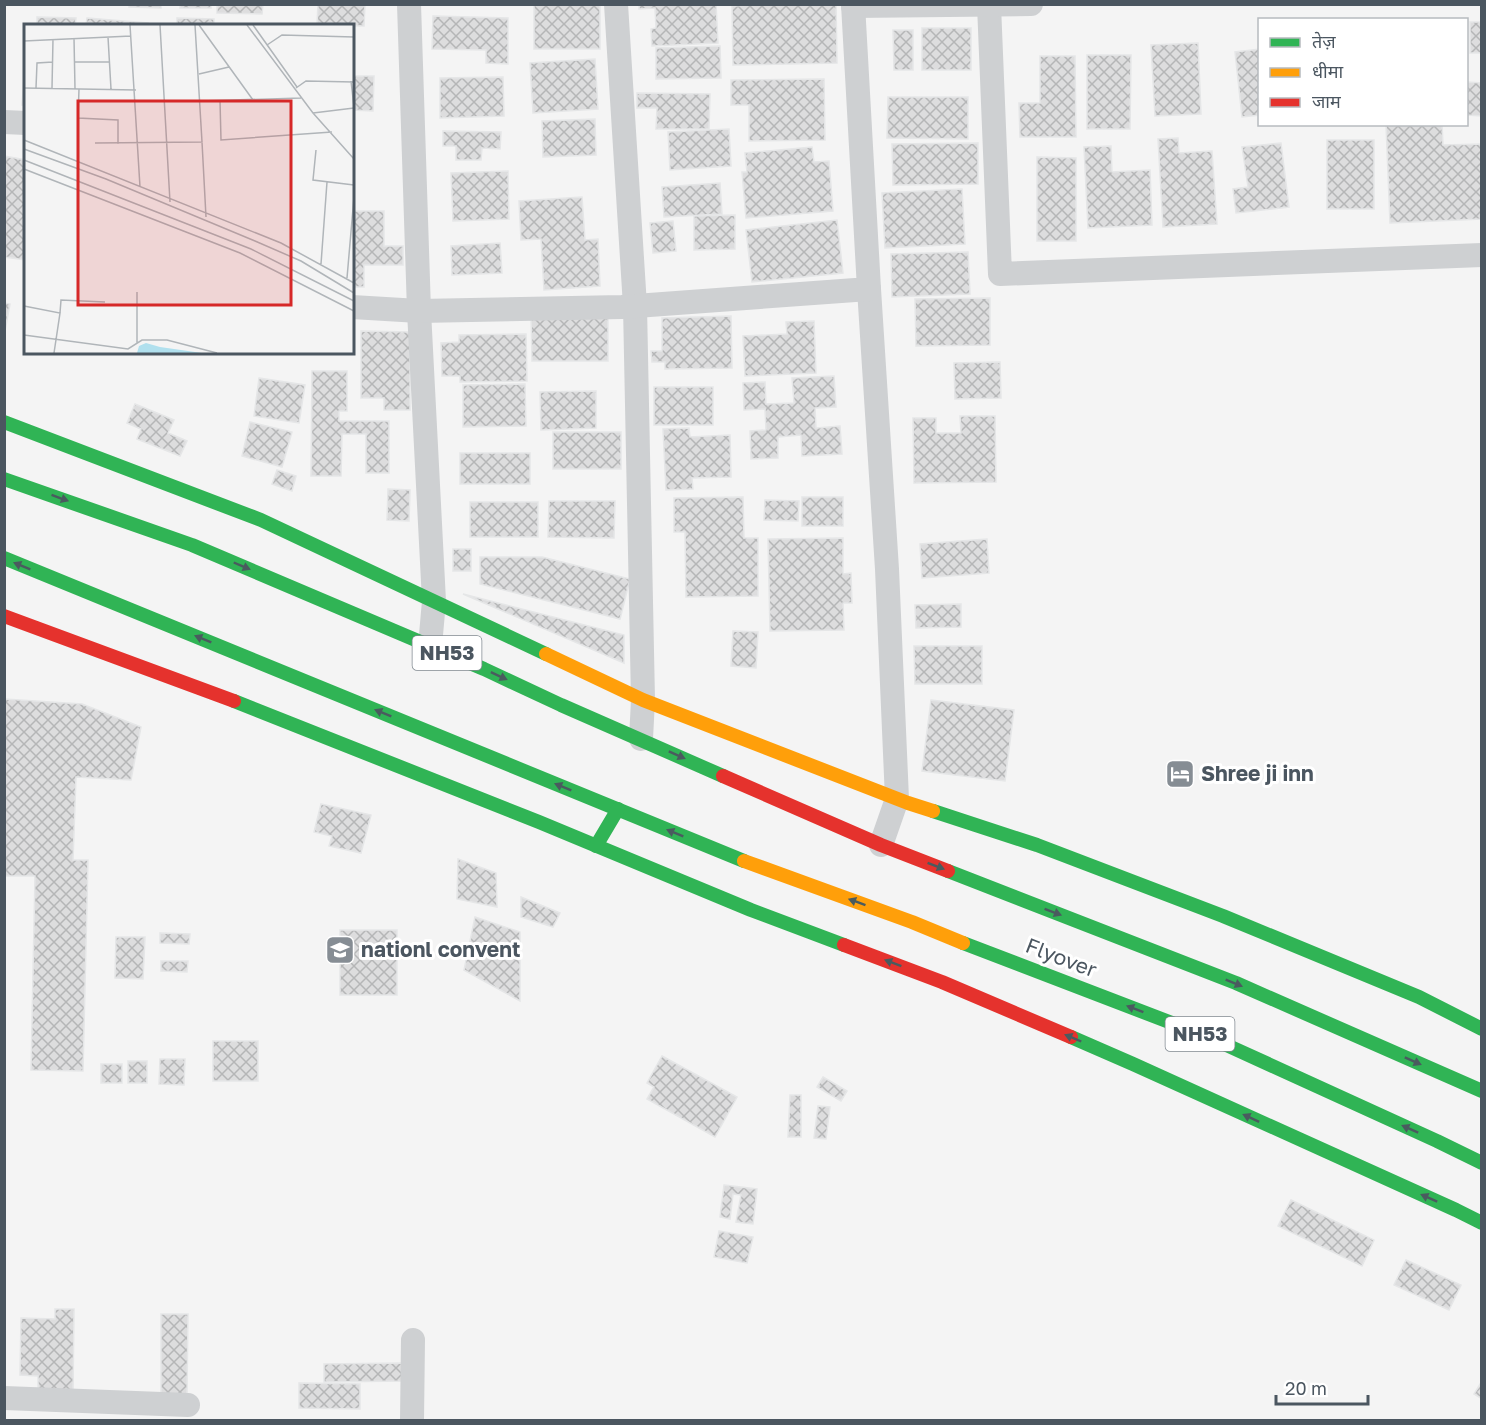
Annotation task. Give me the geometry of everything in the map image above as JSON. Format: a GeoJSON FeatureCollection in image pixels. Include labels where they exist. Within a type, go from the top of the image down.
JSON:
{"type":"FeatureCollection","features":[{"type":"Feature","properties":{"kind":"main road"},"geometry":{"type":"LineString","coordinates":[[4,422],[261,520],[644,700],[897,799],[1037,845],[1223,916],[1419,997],[1482,1029]]}},
{"type":"Feature","properties":{"kind":"main road","name":"NH53"},"geometry":{"type":"LineString","coordinates":[[4,479],[192,545],[430,646],[881,845]]}},
{"type":"Feature","properties":{"kind":"main road","name":"NH53"},"geometry":{"type":"LineString","coordinates":[[4,558],[618,809]]}},
{"type":"Feature","properties":{"kind":"main road"},"geometry":{"type":"LineString","coordinates":[[4,616],[240,703],[751,910],[952,986],[1133,1064],[1482,1223]]}},
{"type":"Feature","properties":{"kind":"main road"},"geometry":{"type":"LineString","coordinates":[[596,846],[618,809]]}},
{"type":"Feature","properties":{"kind":"main road","name":"Flyover"},"geometry":{"type":"LineString","coordinates":[[618,809],[732,856],[912,922],[1211,1038],[1482,1163]]}},
{"type":"Feature","properties":{"kind":"main road","name":"Flyover"},"geometry":{"type":"LineString","coordinates":[[881,845],[1236,983],[1482,1091]]}},
{"type":"Feature","properties":{"kind":"street"},"geometry":{"type":"LineString","coordinates":[[409,4],[419,311],[434,602],[430,646]]}},
{"type":"Feature","properties":{"kind":"street"},"geometry":{"type":"LineString","coordinates":[[616,4],[635,306],[644,700],[641,739]]}},
{"type":"Feature","properties":{"kind":"street"},"geometry":{"type":"LineString","coordinates":[[881,845],[897,799],[887,569],[868,289],[853,5],[1031,4]]}},
{"type":"Feature","properties":{"kind":"street"},"geometry":{"type":"LineString","coordinates":[[989,5],[1000,274],[1482,255]]}},
{"type":"Feature","properties":{"kind":"street"},"geometry":{"type":"LineString","coordinates":[[4,122],[24,123]]}},
{"type":"Feature","properties":{"kind":"street"},"geometry":{"type":"LineString","coordinates":[[354,308],[419,311],[635,306],[868,289]]}},
{"type":"Feature","properties":{"kind":"street"},"geometry":{"type":"LineString","coordinates":[[412,1420],[413,1340]]}},
{"type":"Feature","properties":{"kind":"street"},"geometry":{"type":"LineString","coordinates":[[4,1398],[188,1405]]}},
{"type":"Feature","properties":{"kind":"building"},"geometry":{"type":"Polygon","coordinates":[[[129,4],[161,4],[161,8],[129,7],[129,4]]]}},
{"type":"Feature","properties":{"kind":"building"},"geometry":{"type":"Polygon","coordinates":[[[180,4],[211,4],[211,8],[180,8],[180,4]]]}},
{"type":"Feature","properties":{"kind":"building"},"geometry":{"type":"Polygon","coordinates":[[[217,4],[263,4],[262,14],[217,13],[217,4]]]}},
{"type":"Feature","properties":{"kind":"building"},"geometry":{"type":"Polygon","coordinates":[[[318,4],[365,4],[364,26],[317,24],[318,4]]]}},
{"type":"Feature","properties":{"kind":"building"},"geometry":{"type":"Polygon","coordinates":[[[534,4],[600,4],[600,49],[534,49],[534,4]]]}},
{"type":"Feature","properties":{"kind":"building"},"geometry":{"type":"Polygon","coordinates":[[[639,4],[716,4],[718,43],[652,46],[651,29],[656,28],[655,8],[639,9],[639,4]]]}},
{"type":"Feature","properties":{"kind":"building"},"geometry":{"type":"Polygon","coordinates":[[[836,4],[837,63],[733,65],[732,6],[836,4]]]}},
{"type":"Feature","properties":{"kind":"building"},"geometry":{"type":"Polygon","coordinates":[[[433,16],[508,18],[508,64],[486,63],[486,50],[432,49],[433,16]]]}},
{"type":"Feature","properties":{"kind":"building"},"geometry":{"type":"Polygon","coordinates":[[[37,17],[76,18],[75,24],[37,24],[37,17]]]}},
{"type":"Feature","properties":{"kind":"building"},"geometry":{"type":"Polygon","coordinates":[[[87,18],[148,23],[148,24],[86,24],[87,18]]]}},
{"type":"Feature","properties":{"kind":"building"},"geometry":{"type":"Polygon","coordinates":[[[177,18],[214,19],[214,24],[177,24],[177,18]]]}},
{"type":"Feature","properties":{"kind":"building"},"geometry":{"type":"Polygon","coordinates":[[[1470,22],[1482,22],[1482,53],[1470,53],[1470,22]]]}},
{"type":"Feature","properties":{"kind":"building"},"geometry":{"type":"Polygon","coordinates":[[[922,28],[971,28],[971,70],[922,70],[922,28]]]}},
{"type":"Feature","properties":{"kind":"building"},"geometry":{"type":"Polygon","coordinates":[[[893,30],[913,30],[913,70],[894,70],[893,30]]]}},
{"type":"Feature","properties":{"kind":"building"},"geometry":{"type":"Polygon","coordinates":[[[1198,43],[1201,114],[1155,116],[1151,45],[1198,43]]]}},
{"type":"Feature","properties":{"kind":"building"},"geometry":{"type":"Polygon","coordinates":[[[720,46],[721,78],[656,79],[656,48],[720,46]]]}},
{"type":"Feature","properties":{"kind":"building"},"geometry":{"type":"Polygon","coordinates":[[[1258,49],[1258,115],[1242,117],[1235,52],[1258,49]]]}},
{"type":"Feature","properties":{"kind":"building"},"geometry":{"type":"Polygon","coordinates":[[[1087,55],[1131,55],[1130,129],[1087,129],[1087,55]]]}},
{"type":"Feature","properties":{"kind":"building"},"geometry":{"type":"Polygon","coordinates":[[[1040,56],[1075,56],[1076,137],[1020,137],[1019,103],[1040,103],[1040,56]]]}},
{"type":"Feature","properties":{"kind":"building"},"geometry":{"type":"Polygon","coordinates":[[[595,59],[598,109],[533,113],[530,63],[595,59]]]}},
{"type":"Feature","properties":{"kind":"building"},"geometry":{"type":"Polygon","coordinates":[[[354,76],[374,76],[373,111],[354,110],[354,76]]]}},
{"type":"Feature","properties":{"kind":"building"},"geometry":{"type":"Polygon","coordinates":[[[503,77],[504,116],[440,118],[440,78],[503,77]]]}},
{"type":"Feature","properties":{"kind":"building"},"geometry":{"type":"Polygon","coordinates":[[[24,78],[24,105],[22,105],[24,78]]]}},
{"type":"Feature","properties":{"kind":"building"},"geometry":{"type":"Polygon","coordinates":[[[824,79],[825,140],[749,141],[749,105],[731,105],[731,80],[824,79]]]}},
{"type":"Feature","properties":{"kind":"building"},"geometry":{"type":"Polygon","coordinates":[[[1468,82],[1482,83],[1482,116],[1468,115],[1468,82]]]}},
{"type":"Feature","properties":{"kind":"building"},"geometry":{"type":"Polygon","coordinates":[[[637,93],[710,94],[709,129],[656,129],[657,108],[637,108],[637,93]]]}},
{"type":"Feature","properties":{"kind":"building"},"geometry":{"type":"Polygon","coordinates":[[[888,97],[968,97],[968,139],[887,138],[888,97]]]}},
{"type":"Feature","properties":{"kind":"building"},"geometry":{"type":"Polygon","coordinates":[[[595,119],[596,155],[543,157],[542,121],[595,119]]]}},
{"type":"Feature","properties":{"kind":"building"},"geometry":{"type":"Polygon","coordinates":[[[1386,126],[1442,126],[1443,145],[1482,144],[1482,219],[1390,223],[1386,126]]]}},
{"type":"Feature","properties":{"kind":"building"},"geometry":{"type":"Polygon","coordinates":[[[729,129],[731,166],[670,170],[668,132],[729,129]]]}},
{"type":"Feature","properties":{"kind":"building"},"geometry":{"type":"Polygon","coordinates":[[[443,131],[501,132],[500,149],[482,148],[481,160],[456,160],[456,146],[443,146],[443,131]]]}},
{"type":"Feature","properties":{"kind":"building"},"geometry":{"type":"Polygon","coordinates":[[[1178,138],[1179,153],[1212,151],[1217,224],[1163,227],[1158,139],[1178,138]]]}},
{"type":"Feature","properties":{"kind":"building"},"geometry":{"type":"Polygon","coordinates":[[[1327,140],[1374,140],[1374,209],[1327,209],[1327,140]]]}},
{"type":"Feature","properties":{"kind":"building"},"geometry":{"type":"Polygon","coordinates":[[[978,143],[978,184],[893,185],[892,144],[978,143]]]}},
{"type":"Feature","properties":{"kind":"building"},"geometry":{"type":"Polygon","coordinates":[[[1281,143],[1289,207],[1236,213],[1233,189],[1248,187],[1242,147],[1281,143]]]}},
{"type":"Feature","properties":{"kind":"building"},"geometry":{"type":"Polygon","coordinates":[[[1111,146],[1112,172],[1150,170],[1152,225],[1088,228],[1084,147],[1111,146]]]}},
{"type":"Feature","properties":{"kind":"building"},"geometry":{"type":"Polygon","coordinates":[[[812,147],[814,162],[829,161],[833,211],[746,218],[742,172],[747,172],[745,153],[812,147]]]}},
{"type":"Feature","properties":{"kind":"building"},"geometry":{"type":"Polygon","coordinates":[[[4,156],[24,160],[24,260],[4,257],[4,156]]]}},
{"type":"Feature","properties":{"kind":"building"},"geometry":{"type":"Polygon","coordinates":[[[1037,157],[1076,158],[1076,241],[1037,241],[1037,157]]]}},
{"type":"Feature","properties":{"kind":"building"},"geometry":{"type":"Polygon","coordinates":[[[508,171],[509,219],[453,221],[451,173],[508,171]]]}},
{"type":"Feature","properties":{"kind":"building"},"geometry":{"type":"Polygon","coordinates":[[[720,183],[722,214],[664,217],[662,187],[720,183]]]}},
{"type":"Feature","properties":{"kind":"building"},"geometry":{"type":"Polygon","coordinates":[[[962,189],[965,244],[885,248],[882,193],[962,189]]]}},
{"type":"Feature","properties":{"kind":"building"},"geometry":{"type":"Polygon","coordinates":[[[582,197],[585,240],[598,239],[600,286],[544,290],[541,239],[521,240],[519,201],[582,197]]]}},
{"type":"Feature","properties":{"kind":"building"},"geometry":{"type":"Polygon","coordinates":[[[354,211],[384,211],[384,246],[403,246],[403,265],[364,265],[364,287],[354,287],[354,211]]]}},
{"type":"Feature","properties":{"kind":"building"},"geometry":{"type":"Polygon","coordinates":[[[735,215],[735,249],[694,250],[694,216],[735,215]]]}},
{"type":"Feature","properties":{"kind":"building"},"geometry":{"type":"Polygon","coordinates":[[[837,220],[843,273],[752,282],[746,230],[837,220]]]}},
{"type":"Feature","properties":{"kind":"building"},"geometry":{"type":"Polygon","coordinates":[[[673,221],[676,251],[653,253],[650,223],[673,221]]]}},
{"type":"Feature","properties":{"kind":"building"},"geometry":{"type":"Polygon","coordinates":[[[500,243],[502,273],[452,275],[451,246],[500,243]]]}},
{"type":"Feature","properties":{"kind":"building"},"geometry":{"type":"Polygon","coordinates":[[[968,252],[970,294],[892,297],[891,254],[968,252]]]}},
{"type":"Feature","properties":{"kind":"building"},"geometry":{"type":"Polygon","coordinates":[[[990,298],[990,345],[916,346],[915,299],[990,298]]]}},
{"type":"Feature","properties":{"kind":"building"},"geometry":{"type":"Polygon","coordinates":[[[4,303],[10,304],[4,336],[4,303]]]}},
{"type":"Feature","properties":{"kind":"building"},"geometry":{"type":"Polygon","coordinates":[[[608,313],[608,361],[532,361],[531,314],[608,313]]]}},
{"type":"Feature","properties":{"kind":"building"},"geometry":{"type":"Polygon","coordinates":[[[731,316],[732,368],[665,369],[665,362],[652,362],[651,351],[662,351],[662,318],[731,316]]]}},
{"type":"Feature","properties":{"kind":"building"},"geometry":{"type":"Polygon","coordinates":[[[814,321],[816,373],[745,376],[743,336],[787,334],[786,322],[814,321]]]}},
{"type":"Feature","properties":{"kind":"building"},"geometry":{"type":"Polygon","coordinates":[[[361,331],[410,332],[410,410],[384,410],[384,398],[361,398],[361,331]]]}},
{"type":"Feature","properties":{"kind":"building"},"geometry":{"type":"Polygon","coordinates":[[[526,334],[527,381],[460,382],[460,376],[442,376],[441,343],[459,342],[459,335],[526,334]]]}},
{"type":"Feature","properties":{"kind":"building"},"geometry":{"type":"Polygon","coordinates":[[[1000,362],[1001,398],[955,399],[954,363],[1000,362]]]}},
{"type":"Feature","properties":{"kind":"building"},"geometry":{"type":"Polygon","coordinates":[[[312,371],[347,371],[347,411],[339,411],[339,421],[389,421],[389,473],[366,473],[366,434],[342,434],[341,476],[311,476],[312,371]]]}},
{"type":"Feature","properties":{"kind":"building"},"geometry":{"type":"Polygon","coordinates":[[[834,376],[836,407],[815,408],[816,428],[840,426],[842,454],[802,456],[801,435],[778,437],[778,458],[751,459],[750,431],[766,430],[765,409],[744,410],[743,383],[765,382],[766,404],[794,403],[792,378],[834,376]]]}},
{"type":"Feature","properties":{"kind":"building"},"geometry":{"type":"Polygon","coordinates":[[[259,378],[305,385],[299,423],[254,416],[259,378]]]}},
{"type":"Feature","properties":{"kind":"building"},"geometry":{"type":"Polygon","coordinates":[[[525,384],[526,426],[463,427],[463,385],[525,384]]]}},
{"type":"Feature","properties":{"kind":"building"},"geometry":{"type":"Polygon","coordinates":[[[654,387],[713,387],[713,425],[654,425],[654,387]]]}},
{"type":"Feature","properties":{"kind":"building"},"geometry":{"type":"Polygon","coordinates":[[[596,391],[596,428],[541,430],[540,392],[596,391]]]}},
{"type":"Feature","properties":{"kind":"building"},"geometry":{"type":"Polygon","coordinates":[[[135,404],[174,420],[168,433],[187,441],[180,456],[137,439],[141,429],[127,423],[135,404]]]}},
{"type":"Feature","properties":{"kind":"building"},"geometry":{"type":"Polygon","coordinates":[[[960,416],[995,416],[996,482],[914,483],[913,418],[936,418],[936,433],[961,433],[960,416]]]}},
{"type":"Feature","properties":{"kind":"building"},"geometry":{"type":"Polygon","coordinates":[[[250,422],[292,432],[282,467],[242,456],[250,422]]]}},
{"type":"Feature","properties":{"kind":"building"},"geometry":{"type":"Polygon","coordinates":[[[689,428],[690,437],[730,435],[731,477],[692,478],[693,489],[666,490],[663,429],[689,428]]]}},
{"type":"Feature","properties":{"kind":"building"},"geometry":{"type":"Polygon","coordinates":[[[553,432],[621,432],[621,469],[553,469],[553,432]]]}},
{"type":"Feature","properties":{"kind":"building"},"geometry":{"type":"Polygon","coordinates":[[[460,453],[530,453],[530,484],[460,484],[460,453]]]}},
{"type":"Feature","properties":{"kind":"building"},"geometry":{"type":"Polygon","coordinates":[[[277,470],[296,476],[292,491],[272,484],[277,470]]]}},
{"type":"Feature","properties":{"kind":"building"},"geometry":{"type":"Polygon","coordinates":[[[388,489],[410,490],[409,521],[387,520],[388,489]]]}},
{"type":"Feature","properties":{"kind":"building"},"geometry":{"type":"Polygon","coordinates":[[[743,497],[744,538],[758,538],[758,596],[686,597],[685,532],[674,532],[674,498],[743,497]]]}},
{"type":"Feature","properties":{"kind":"building"},"geometry":{"type":"Polygon","coordinates":[[[802,497],[843,497],[843,526],[802,526],[802,497]]]}},
{"type":"Feature","properties":{"kind":"building"},"geometry":{"type":"Polygon","coordinates":[[[765,500],[799,501],[798,521],[764,520],[765,500]]]}},
{"type":"Feature","properties":{"kind":"building"},"geometry":{"type":"Polygon","coordinates":[[[549,501],[615,501],[614,538],[548,537],[549,501]]]}},
{"type":"Feature","properties":{"kind":"building"},"geometry":{"type":"Polygon","coordinates":[[[470,502],[538,502],[538,537],[470,537],[470,502]]]}},
{"type":"Feature","properties":{"kind":"building"},"geometry":{"type":"Polygon","coordinates":[[[843,538],[843,574],[851,573],[852,603],[843,603],[844,630],[770,631],[768,539],[843,538]]]}},
{"type":"Feature","properties":{"kind":"building"},"geometry":{"type":"Polygon","coordinates":[[[987,539],[989,573],[922,578],[920,544],[987,539]]]}},
{"type":"Feature","properties":{"kind":"building"},"geometry":{"type":"Polygon","coordinates":[[[453,549],[471,549],[471,571],[453,571],[453,549]]]}},
{"type":"Feature","properties":{"kind":"building"},"geometry":{"type":"Polygon","coordinates":[[[480,557],[542,557],[630,579],[620,619],[480,584],[480,557]]]}},
{"type":"Feature","properties":{"kind":"building"},"geometry":{"type":"Polygon","coordinates":[[[463,594],[624,635],[624,663],[463,594]]]}},
{"type":"Feature","properties":{"kind":"building"},"geometry":{"type":"Polygon","coordinates":[[[961,604],[961,627],[916,628],[915,605],[961,604]]]}},
{"type":"Feature","properties":{"kind":"building"},"geometry":{"type":"Polygon","coordinates":[[[733,631],[758,632],[756,668],[731,666],[733,631]]]}},
{"type":"Feature","properties":{"kind":"building"},"geometry":{"type":"Polygon","coordinates":[[[914,646],[982,646],[982,684],[915,684],[914,646]]]}},
{"type":"Feature","properties":{"kind":"building"},"geometry":{"type":"Polygon","coordinates":[[[4,699],[82,704],[141,727],[131,780],[76,777],[73,860],[88,860],[83,1071],[31,1070],[35,876],[4,876],[4,699]]]}},
{"type":"Feature","properties":{"kind":"building"},"geometry":{"type":"Polygon","coordinates":[[[931,700],[1014,710],[1005,781],[922,771],[931,700]]]}},
{"type":"Feature","properties":{"kind":"building"},"geometry":{"type":"Polygon","coordinates":[[[321,804],[371,815],[361,853],[329,846],[332,836],[314,832],[321,804]]]}},
{"type":"Feature","properties":{"kind":"building"},"geometry":{"type":"Polygon","coordinates":[[[458,859],[496,873],[497,907],[457,899],[458,859]]]}},
{"type":"Feature","properties":{"kind":"building"},"geometry":{"type":"Polygon","coordinates":[[[521,897],[560,913],[553,927],[521,917],[521,897]]]}},
{"type":"Feature","properties":{"kind":"building"},"geometry":{"type":"Polygon","coordinates":[[[475,917],[520,932],[520,1001],[464,970],[475,917]]]}},
{"type":"Feature","properties":{"kind":"building"},"geometry":{"type":"Polygon","coordinates":[[[340,930],[397,930],[397,995],[340,995],[340,930]]]}},
{"type":"Feature","properties":{"kind":"building"},"geometry":{"type":"Polygon","coordinates":[[[160,933],[190,934],[189,944],[160,943],[160,933]]]}},
{"type":"Feature","properties":{"kind":"building"},"geometry":{"type":"Polygon","coordinates":[[[116,937],[145,937],[143,979],[115,978],[116,937]]]}},
{"type":"Feature","properties":{"kind":"building"},"geometry":{"type":"Polygon","coordinates":[[[161,961],[188,961],[187,972],[161,971],[161,961]]]}},
{"type":"Feature","properties":{"kind":"building"},"geometry":{"type":"Polygon","coordinates":[[[213,1041],[258,1041],[258,1081],[213,1081],[213,1041]]]}},
{"type":"Feature","properties":{"kind":"building"},"geometry":{"type":"Polygon","coordinates":[[[662,1056],[737,1097],[715,1137],[647,1099],[654,1087],[647,1083],[662,1056]]]}},
{"type":"Feature","properties":{"kind":"building"},"geometry":{"type":"Polygon","coordinates":[[[160,1059],[185,1059],[184,1085],[159,1084],[160,1059]]]}},
{"type":"Feature","properties":{"kind":"building"},"geometry":{"type":"Polygon","coordinates":[[[128,1061],[147,1061],[147,1083],[128,1083],[128,1061]]]}},
{"type":"Feature","properties":{"kind":"building"},"geometry":{"type":"Polygon","coordinates":[[[101,1064],[122,1064],[122,1083],[101,1083],[101,1064]]]}},
{"type":"Feature","properties":{"kind":"building"},"geometry":{"type":"Polygon","coordinates":[[[823,1077],[847,1091],[841,1101],[817,1087],[823,1077]]]}},
{"type":"Feature","properties":{"kind":"building"},"geometry":{"type":"Polygon","coordinates":[[[790,1095],[801,1095],[801,1137],[788,1137],[790,1095]]]}},
{"type":"Feature","properties":{"kind":"building"},"geometry":{"type":"Polygon","coordinates":[[[818,1106],[830,1107],[826,1139],[814,1138],[818,1106]]]}},
{"type":"Feature","properties":{"kind":"building"},"geometry":{"type":"Polygon","coordinates":[[[724,1185],[757,1189],[753,1224],[736,1222],[741,1195],[733,1194],[730,1219],[720,1217],[724,1185]]]}},
{"type":"Feature","properties":{"kind":"building"},"geometry":{"type":"Polygon","coordinates":[[[1291,1200],[1374,1240],[1362,1266],[1278,1226],[1291,1200]]]}},
{"type":"Feature","properties":{"kind":"building"},"geometry":{"type":"Polygon","coordinates":[[[719,1231],[753,1237],[747,1263],[714,1257],[719,1231]]]}},
{"type":"Feature","properties":{"kind":"building"},"geometry":{"type":"Polygon","coordinates":[[[1406,1260],[1461,1285],[1449,1310],[1394,1285],[1406,1260]]]}},
{"type":"Feature","properties":{"kind":"building"},"geometry":{"type":"Polygon","coordinates":[[[55,1309],[74,1309],[73,1394],[38,1394],[38,1376],[20,1375],[21,1318],[55,1319],[55,1309]]]}},
{"type":"Feature","properties":{"kind":"building"},"geometry":{"type":"Polygon","coordinates":[[[161,1314],[188,1314],[187,1394],[161,1394],[161,1314]]]}},
{"type":"Feature","properties":{"kind":"building"},"geometry":{"type":"Polygon","coordinates":[[[404,1363],[404,1381],[324,1382],[324,1364],[404,1363]]]}},
{"type":"Feature","properties":{"kind":"building"},"geometry":{"type":"Polygon","coordinates":[[[1482,1381],[1482,1399],[1474,1394],[1482,1381]]]}},
{"type":"Feature","properties":{"kind":"building"},"geometry":{"type":"Polygon","coordinates":[[[299,1383],[360,1384],[360,1409],[299,1408],[299,1383]]]}},
{"type":"Feature","properties":{"kind":"traffic: fast"},"geometry":{"type":"LineString","coordinates":[[4,422],[261,520],[546,654]]}},
{"type":"Feature","properties":{"kind":"traffic: fast"},"geometry":{"type":"LineString","coordinates":[[4,479],[192,545],[484,669],[723,776]]}},
{"type":"Feature","properties":{"kind":"traffic: fast"},"geometry":{"type":"LineString","coordinates":[[4,558],[744,861]]}},
{"type":"Feature","properties":{"kind":"traffic: fast"},"geometry":{"type":"LineString","coordinates":[[234,701],[539,822],[751,910],[844,945]]}},
{"type":"Feature","properties":{"kind":"traffic: fast"},"geometry":{"type":"LineString","coordinates":[[596,846],[618,809]]}},
{"type":"Feature","properties":{"kind":"traffic: fast"},"geometry":{"type":"LineString","coordinates":[[933,811],[1037,845],[1223,916],[1419,997],[1482,1029]]}},
{"type":"Feature","properties":{"kind":"traffic: fast"},"geometry":{"type":"LineString","coordinates":[[948,871],[1236,983],[1482,1091]]}},
{"type":"Feature","properties":{"kind":"traffic: fast"},"geometry":{"type":"LineString","coordinates":[[963,943],[1211,1038],[1482,1163]]}},
{"type":"Feature","properties":{"kind":"traffic: fast"},"geometry":{"type":"LineString","coordinates":[[1071,1037],[1482,1223]]}},
{"type":"Feature","properties":{"kind":"traffic: slow"},"geometry":{"type":"LineString","coordinates":[[546,654],[643,700],[933,811]]}},
{"type":"Feature","properties":{"kind":"traffic: slow"},"geometry":{"type":"LineString","coordinates":[[744,861],[963,943]]}},
{"type":"Feature","properties":{"kind":"traffic: jam"},"geometry":{"type":"LineString","coordinates":[[4,616],[234,701]]}},
{"type":"Feature","properties":{"kind":"traffic: jam"},"geometry":{"type":"LineString","coordinates":[[723,776],[881,845],[948,871]]}},
{"type":"Feature","properties":{"kind":"traffic: jam"},"geometry":{"type":"LineString","coordinates":[[844,945],[942,982],[1071,1037]]}},
{"type":"Feature","properties":{"kind":"place","name":"Shree ji inn"},"geometry":{"type":"Point","coordinates":[1180,774]}},
{"type":"Feature","properties":{"kind":"place","name":"nationl convent"},"geometry":{"type":"Point","coordinates":[340,950]}}]}
